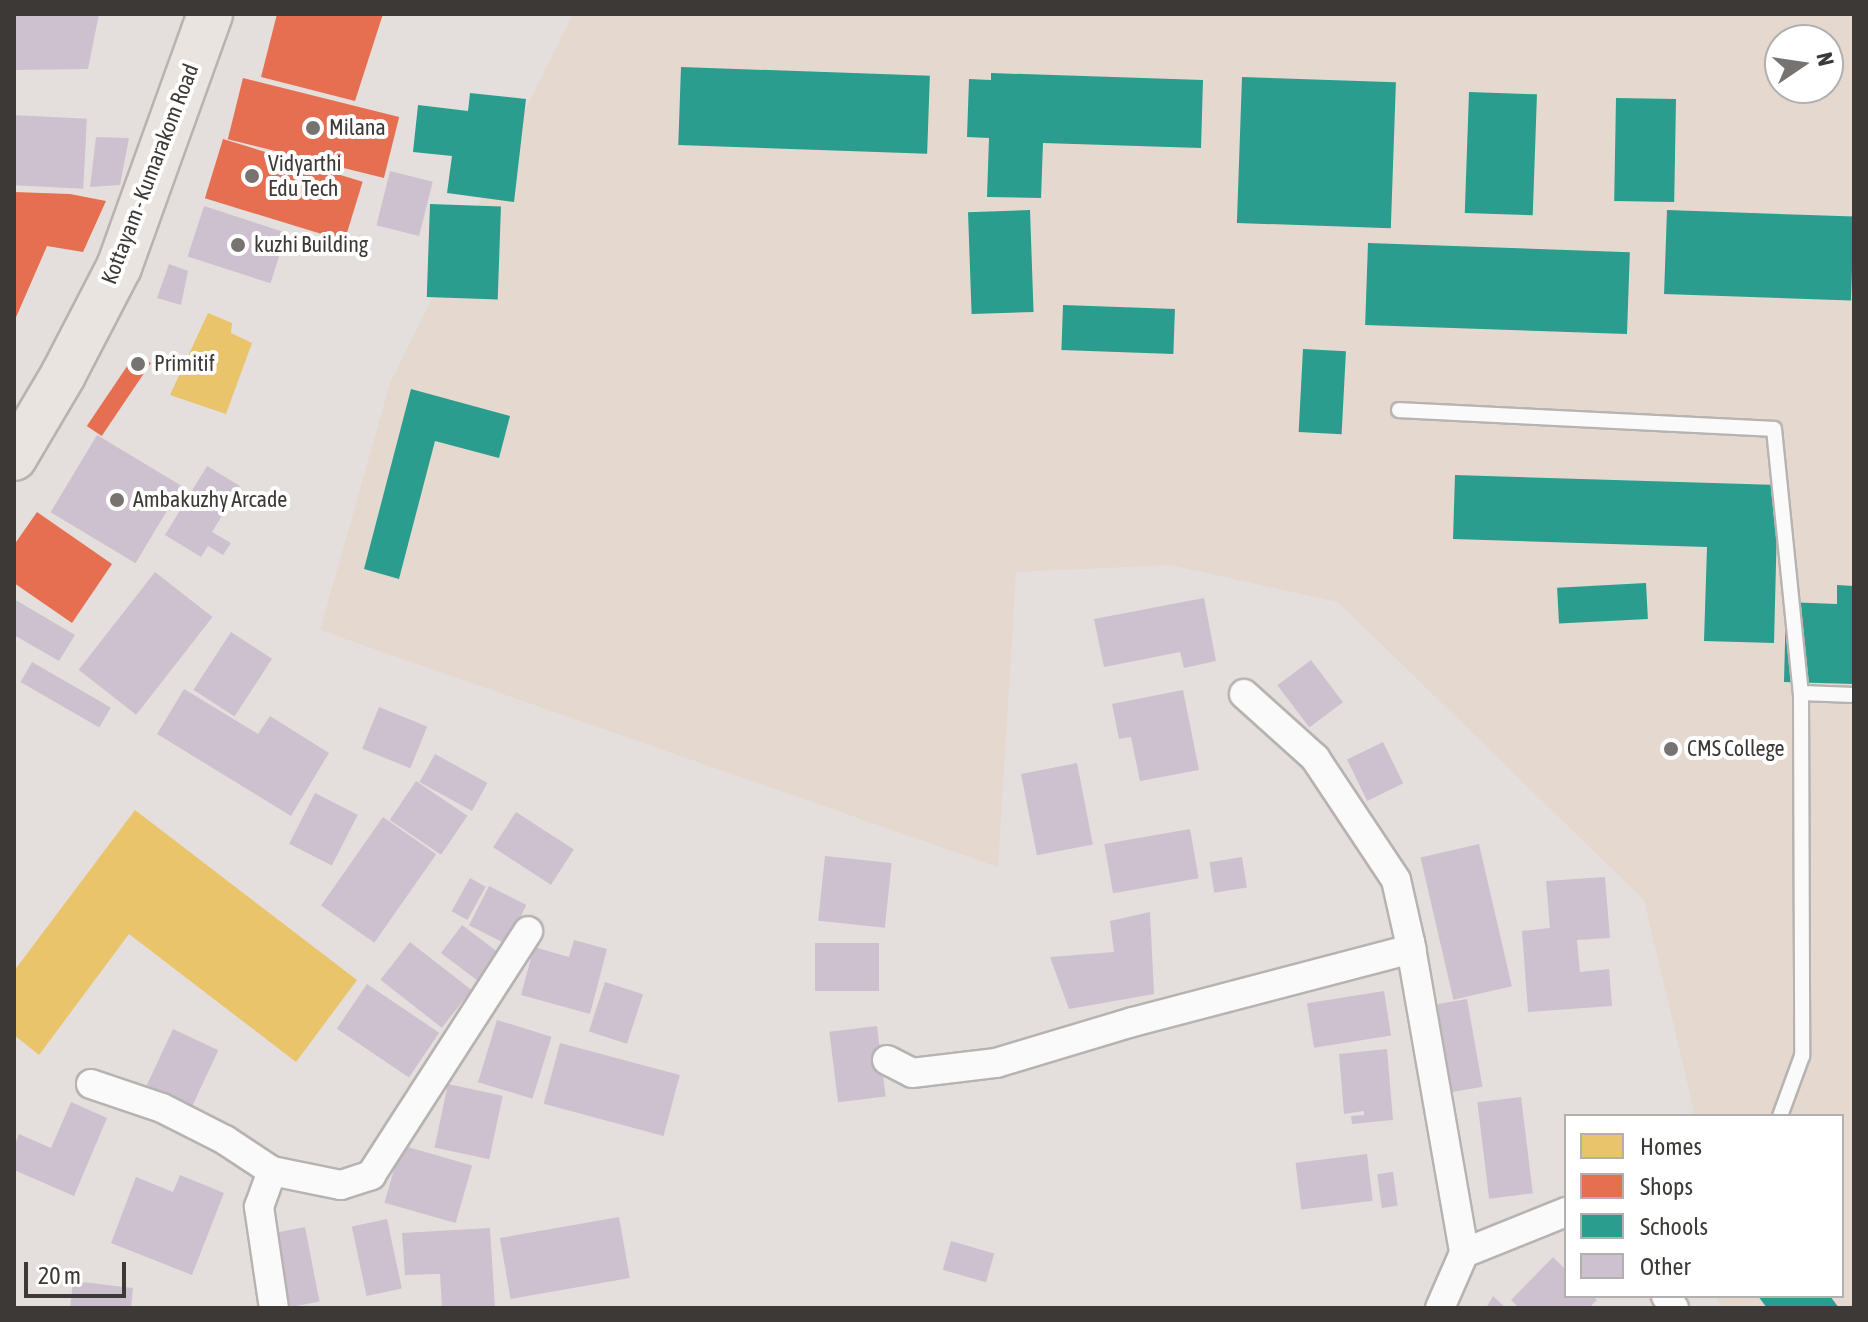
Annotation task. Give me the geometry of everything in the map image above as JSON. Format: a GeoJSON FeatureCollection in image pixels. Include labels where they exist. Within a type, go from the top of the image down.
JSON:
{"type":"FeatureCollection","features":[{"type":"Feature","properties":{"kind":"main road","name":"Kottayam - Kumarakom Road"},"geometry":{"type":"LineString","coordinates":[[14,458],[63,375],[119,267],[210,14]]}},
{"type":"Feature","properties":{"kind":"street"},"geometry":{"type":"LineString","coordinates":[[1244,694],[1315,758],[1396,880],[1412,949],[1464,1253],[1440,1308]]}},
{"type":"Feature","properties":{"kind":"street"},"geometry":{"type":"LineString","coordinates":[[91,1084],[162,1108],[225,1140],[272,1171],[341,1185],[371,1175],[528,931]]}},
{"type":"Feature","properties":{"kind":"street"},"geometry":{"type":"LineString","coordinates":[[887,1060],[912,1073],[996,1063],[1133,1022],[1412,949]]}},
{"type":"Feature","properties":{"kind":"street"},"geometry":{"type":"LineString","coordinates":[[272,1171],[259,1207],[274,1308]]}},
{"type":"Feature","properties":{"kind":"street"},"geometry":{"type":"LineString","coordinates":[[1464,1253],[1564,1213]]}},
{"type":"Feature","properties":{"kind":"lane"},"geometry":{"type":"LineString","coordinates":[[1399,410],[1774,429],[1801,693],[1802,1056],[1781,1114]]}},
{"type":"Feature","properties":{"kind":"lane"},"geometry":{"type":"LineString","coordinates":[[1801,693],[1854,695]]}},
{"type":"Feature","properties":{"kind":"shaded area","name":"CMS College"},"geometry":{"type":"Polygon","coordinates":[[[573,14],[1854,14],[1854,1308],[1723,1308],[1716,1298],[1844,1298],[1844,1114],[1695,1114],[1644,900],[1338,602],[1170,565],[1016,572],[998,867],[320,630],[390,383],[573,14]]]}},
{"type":"Feature","properties":{"kind":"building: Homes"},"geometry":{"type":"Polygon","coordinates":[[[208,313],[232,323],[231,333],[252,343],[226,414],[170,395],[208,313]]]}},
{"type":"Feature","properties":{"kind":"building: Homes"},"geometry":{"type":"Polygon","coordinates":[[[135,810],[357,980],[296,1062],[129,934],[39,1055],[14,1035],[14,971],[135,810]]]}},
{"type":"Feature","properties":{"kind":"building: Shops"},"geometry":{"type":"Polygon","coordinates":[[[277,14],[383,14],[355,101],[261,77],[277,14]]]}},
{"type":"Feature","properties":{"kind":"building: Shops","name":"Milana"},"geometry":{"type":"Polygon","coordinates":[[[243,78],[399,117],[384,178],[228,139],[243,78]]]}},
{"type":"Feature","properties":{"kind":"building: Shops"},"geometry":{"type":"Polygon","coordinates":[[[223,139],[363,182],[344,241],[205,198],[223,139]]]}},
{"type":"Feature","properties":{"kind":"building: Shops"},"geometry":{"type":"Polygon","coordinates":[[[14,192],[70,194],[106,201],[83,252],[47,246],[14,322],[14,192]]]}},
{"type":"Feature","properties":{"kind":"building: Shops"},"geometry":{"type":"Polygon","coordinates":[[[136,353],[151,363],[102,436],[87,426],[136,353]]]}},
{"type":"Feature","properties":{"kind":"building: Shops"},"geometry":{"type":"Polygon","coordinates":[[[37,512],[112,564],[72,623],[14,583],[14,545],[37,512]]]}},
{"type":"Feature","properties":{"kind":"building: Schools"},"geometry":{"type":"Polygon","coordinates":[[[681,67],[930,76],[927,154],[678,145],[681,67]]]}},
{"type":"Feature","properties":{"kind":"building: Schools"},"geometry":{"type":"Polygon","coordinates":[[[991,73],[1203,80],[1201,148],[1043,143],[1041,198],[987,197],[989,138],[967,137],[969,79],[991,80],[991,73]]]}},
{"type":"Feature","properties":{"kind":"building: Schools"},"geometry":{"type":"Polygon","coordinates":[[[1242,77],[1396,82],[1391,228],[1237,223],[1242,77]]]}},
{"type":"Feature","properties":{"kind":"building: Schools"},"geometry":{"type":"Polygon","coordinates":[[[1469,92],[1537,94],[1533,215],[1465,213],[1469,92]]]}},
{"type":"Feature","properties":{"kind":"building: Schools"},"geometry":{"type":"Polygon","coordinates":[[[470,93],[526,99],[514,202],[447,193],[452,156],[413,152],[418,105],[468,111],[470,93]]]}},
{"type":"Feature","properties":{"kind":"building: Schools"},"geometry":{"type":"Polygon","coordinates":[[[1616,98],[1676,99],[1674,202],[1614,201],[1616,98]]]}},
{"type":"Feature","properties":{"kind":"building: Schools"},"geometry":{"type":"Polygon","coordinates":[[[430,204],[501,206],[498,299],[427,297],[430,204]]]}},
{"type":"Feature","properties":{"kind":"building: Schools"},"geometry":{"type":"Polygon","coordinates":[[[1030,210],[1034,312],[972,314],[968,212],[1030,210]]]}},
{"type":"Feature","properties":{"kind":"building: Schools"},"geometry":{"type":"Polygon","coordinates":[[[1667,210],[1854,217],[1851,300],[1664,294],[1667,210]]]}},
{"type":"Feature","properties":{"kind":"building: Schools"},"geometry":{"type":"Polygon","coordinates":[[[1368,243],[1630,252],[1627,334],[1365,325],[1368,243]]]}},
{"type":"Feature","properties":{"kind":"building: Schools"},"geometry":{"type":"Polygon","coordinates":[[[1063,305],[1175,309],[1173,354],[1061,350],[1063,305]]]}},
{"type":"Feature","properties":{"kind":"building: Schools"},"geometry":{"type":"Polygon","coordinates":[[[1303,349],[1346,351],[1342,434],[1299,432],[1303,349]]]}},
{"type":"Feature","properties":{"kind":"building: Schools"},"geometry":{"type":"Polygon","coordinates":[[[411,389],[510,416],[499,458],[435,441],[399,579],[364,569],[411,389]]]}},
{"type":"Feature","properties":{"kind":"building: Schools"},"geometry":{"type":"Polygon","coordinates":[[[1455,475],[1778,485],[1774,643],[1704,641],[1707,547],[1453,539],[1455,475]]]}},
{"type":"Feature","properties":{"kind":"building: Schools"},"geometry":{"type":"Polygon","coordinates":[[[1646,583],[1648,619],[1559,624],[1557,588],[1646,583]]]}},
{"type":"Feature","properties":{"kind":"building: Schools"},"geometry":{"type":"Polygon","coordinates":[[[1837,585],[1854,586],[1854,684],[1784,682],[1786,602],[1837,604],[1837,585]]]}},
{"type":"Feature","properties":{"kind":"building: Schools"},"geometry":{"type":"Polygon","coordinates":[[[1760,1298],[1832,1298],[1839,1308],[1767,1308],[1760,1298]]]}},
{"type":"Feature","properties":{"kind":"building: Other"},"geometry":{"type":"Polygon","coordinates":[[[14,14],[99,14],[88,69],[14,70],[14,14]]]}},
{"type":"Feature","properties":{"kind":"building: Other"},"geometry":{"type":"Polygon","coordinates":[[[14,115],[87,119],[83,189],[14,185],[14,115]]]}},
{"type":"Feature","properties":{"kind":"building: Other"},"geometry":{"type":"Polygon","coordinates":[[[96,137],[129,138],[120,185],[90,187],[96,137]]]}},
{"type":"Feature","properties":{"kind":"building: Other"},"geometry":{"type":"Polygon","coordinates":[[[390,171],[433,182],[419,236],[376,225],[390,171]]]}},
{"type":"Feature","properties":{"kind":"building: Other","name":"kuzhi Building"},"geometry":{"type":"Polygon","coordinates":[[[204,206],[287,233],[270,283],[188,256],[204,206]]]}},
{"type":"Feature","properties":{"kind":"building: Other"},"geometry":{"type":"Polygon","coordinates":[[[169,264],[188,271],[181,305],[157,298],[169,264]]]}},
{"type":"Feature","properties":{"kind":"building: Other","name":"Ambakuzhy Arcade"},"geometry":{"type":"Polygon","coordinates":[[[97,435],[182,486],[136,563],[51,512],[97,435]]]}},
{"type":"Feature","properties":{"kind":"building: Other"},"geometry":{"type":"Polygon","coordinates":[[[207,466],[240,486],[212,532],[231,543],[223,555],[208,546],[201,557],[165,535],[207,466]]]}},
{"type":"Feature","properties":{"kind":"building: Other"},"geometry":{"type":"Polygon","coordinates":[[[155,572],[213,617],[136,715],[79,670],[155,572]]]}},
{"type":"Feature","properties":{"kind":"building: Other"},"geometry":{"type":"Polygon","coordinates":[[[1204,598],[1216,661],[1184,668],[1180,652],[1104,667],[1094,619],[1204,598]]]}},
{"type":"Feature","properties":{"kind":"building: Other"},"geometry":{"type":"Polygon","coordinates":[[[14,599],[75,635],[59,661],[14,635],[14,599]]]}},
{"type":"Feature","properties":{"kind":"building: Other"},"geometry":{"type":"Polygon","coordinates":[[[231,632],[272,659],[235,717],[193,690],[231,632]]]}},
{"type":"Feature","properties":{"kind":"building: Other"},"geometry":{"type":"Polygon","coordinates":[[[1311,660],[1343,702],[1309,728],[1277,685],[1311,660]]]}},
{"type":"Feature","properties":{"kind":"building: Other"},"geometry":{"type":"Polygon","coordinates":[[[32,662],[111,708],[99,727],[20,682],[32,662]]]}},
{"type":"Feature","properties":{"kind":"building: Other"},"geometry":{"type":"Polygon","coordinates":[[[184,689],[258,734],[270,716],[329,753],[291,816],[157,734],[184,689]]]}},
{"type":"Feature","properties":{"kind":"building: Other"},"geometry":{"type":"Polygon","coordinates":[[[1183,690],[1199,770],[1140,781],[1131,737],[1119,739],[1112,704],[1183,690]]]}},
{"type":"Feature","properties":{"kind":"building: Other"},"geometry":{"type":"Polygon","coordinates":[[[379,707],[427,726],[410,768],[362,749],[379,707]]]}},
{"type":"Feature","properties":{"kind":"building: Other"},"geometry":{"type":"Polygon","coordinates":[[[1383,742],[1403,783],[1367,801],[1347,760],[1383,742]]]}},
{"type":"Feature","properties":{"kind":"building: Other"},"geometry":{"type":"Polygon","coordinates":[[[435,754],[487,783],[472,811],[419,782],[435,754]]]}},
{"type":"Feature","properties":{"kind":"building: Other"},"geometry":{"type":"Polygon","coordinates":[[[1077,763],[1093,844],[1037,855],[1021,774],[1077,763]]]}},
{"type":"Feature","properties":{"kind":"building: Other"},"geometry":{"type":"Polygon","coordinates":[[[416,781],[467,816],[441,855],[390,820],[416,781]]]}},
{"type":"Feature","properties":{"kind":"building: Other"},"geometry":{"type":"Polygon","coordinates":[[[315,793],[358,815],[332,866],[289,844],[315,793]]]}},
{"type":"Feature","properties":{"kind":"building: Other"},"geometry":{"type":"Polygon","coordinates":[[[516,812],[574,850],[551,885],[493,847],[516,812]]]}},
{"type":"Feature","properties":{"kind":"building: Other"},"geometry":{"type":"Polygon","coordinates":[[[383,817],[436,854],[374,943],[321,905],[383,817]]]}},
{"type":"Feature","properties":{"kind":"building: Other"},"geometry":{"type":"Polygon","coordinates":[[[1190,829],[1199,878],[1113,893],[1104,844],[1190,829]]]}},
{"type":"Feature","properties":{"kind":"building: Other"},"geometry":{"type":"Polygon","coordinates":[[[1479,844],[1512,986],[1453,1000],[1421,857],[1479,844]]]}},
{"type":"Feature","properties":{"kind":"building: Other"},"geometry":{"type":"Polygon","coordinates":[[[825,856],[892,863],[885,928],[818,921],[825,856]]]}},
{"type":"Feature","properties":{"kind":"building: Other"},"geometry":{"type":"Polygon","coordinates":[[[1242,857],[1247,888],[1214,893],[1209,862],[1242,857]]]}},
{"type":"Feature","properties":{"kind":"building: Other"},"geometry":{"type":"Polygon","coordinates":[[[1605,877],[1610,938],[1577,940],[1580,972],[1609,969],[1612,1006],[1528,1012],[1522,931],[1550,928],[1546,881],[1605,877]]]}},
{"type":"Feature","properties":{"kind":"building: Other"},"geometry":{"type":"Polygon","coordinates":[[[470,878],[486,887],[467,920],[452,911],[470,878]]]}},
{"type":"Feature","properties":{"kind":"building: Other"},"geometry":{"type":"Polygon","coordinates":[[[489,886],[526,905],[506,944],[469,925],[489,886]]]}},
{"type":"Feature","properties":{"kind":"building: Other"},"geometry":{"type":"Polygon","coordinates":[[[1150,912],[1154,994],[1069,1009],[1050,957],[1114,952],[1110,921],[1150,912]]]}},
{"type":"Feature","properties":{"kind":"building: Other"},"geometry":{"type":"Polygon","coordinates":[[[462,925],[505,957],[484,985],[441,953],[462,925]]]}},
{"type":"Feature","properties":{"kind":"building: Other"},"geometry":{"type":"Polygon","coordinates":[[[574,940],[607,949],[590,1014],[521,995],[534,947],[569,957],[574,940]]]}},
{"type":"Feature","properties":{"kind":"building: Other"},"geometry":{"type":"Polygon","coordinates":[[[410,942],[471,990],[442,1028],[380,980],[410,942]]]}},
{"type":"Feature","properties":{"kind":"building: Other"},"geometry":{"type":"Polygon","coordinates":[[[815,943],[879,943],[879,991],[815,991],[815,943]]]}},
{"type":"Feature","properties":{"kind":"building: Other"},"geometry":{"type":"Polygon","coordinates":[[[605,982],[643,994],[627,1044],[589,1031],[605,982]]]}},
{"type":"Feature","properties":{"kind":"building: Other"},"geometry":{"type":"Polygon","coordinates":[[[367,984],[439,1033],[409,1077],[337,1029],[367,984]]]}},
{"type":"Feature","properties":{"kind":"building: Other"},"geometry":{"type":"Polygon","coordinates":[[[1384,991],[1391,1035],[1314,1048],[1307,1003],[1384,991]]]}},
{"type":"Feature","properties":{"kind":"building: Other"},"geometry":{"type":"Polygon","coordinates":[[[1467,999],[1482,1087],[1448,1093],[1433,1005],[1467,999]]]}},
{"type":"Feature","properties":{"kind":"building: Other"},"geometry":{"type":"Polygon","coordinates":[[[497,1020],[552,1037],[533,1099],[478,1082],[497,1020]]]}},
{"type":"Feature","properties":{"kind":"building: Other"},"geometry":{"type":"Polygon","coordinates":[[[877,1026],[886,1096],[838,1102],[829,1032],[877,1026]]]}},
{"type":"Feature","properties":{"kind":"building: Other"},"geometry":{"type":"Polygon","coordinates":[[[173,1029],[218,1050],[189,1114],[143,1092],[173,1029]]]}},
{"type":"Feature","properties":{"kind":"building: Other"},"geometry":{"type":"Polygon","coordinates":[[[560,1043],[680,1075],[663,1136],[544,1104],[560,1043]]]}},
{"type":"Feature","properties":{"kind":"building: Other"},"geometry":{"type":"Polygon","coordinates":[[[1387,1049],[1393,1120],[1352,1124],[1351,1116],[1364,1115],[1364,1111],[1344,1114],[1339,1054],[1387,1049]]]}},
{"type":"Feature","properties":{"kind":"building: Other"},"geometry":{"type":"Polygon","coordinates":[[[448,1084],[503,1096],[489,1159],[434,1148],[448,1084]]]}},
{"type":"Feature","properties":{"kind":"building: Other"},"geometry":{"type":"Polygon","coordinates":[[[1521,1097],[1533,1193],[1489,1199],[1477,1102],[1521,1097]]]}},
{"type":"Feature","properties":{"kind":"building: Other"},"geometry":{"type":"Polygon","coordinates":[[[71,1102],[107,1118],[74,1196],[14,1170],[14,1147],[19,1134],[51,1148],[71,1102]]]}},
{"type":"Feature","properties":{"kind":"building: Other"},"geometry":{"type":"Polygon","coordinates":[[[401,1145],[472,1165],[456,1223],[384,1203],[401,1145]]]}},
{"type":"Feature","properties":{"kind":"building: Other"},"geometry":{"type":"Polygon","coordinates":[[[1367,1154],[1373,1201],[1301,1209],[1296,1163],[1367,1154]]]}},
{"type":"Feature","properties":{"kind":"building: Other"},"geometry":{"type":"Polygon","coordinates":[[[1393,1172],[1398,1206],[1382,1208],[1377,1174],[1393,1172]]]}},
{"type":"Feature","properties":{"kind":"building: Other"},"geometry":{"type":"Polygon","coordinates":[[[180,1175],[224,1193],[192,1275],[111,1243],[136,1177],[173,1192],[180,1175]]]}},
{"type":"Feature","properties":{"kind":"building: Other"},"geometry":{"type":"Polygon","coordinates":[[[619,1217],[630,1278],[511,1299],[500,1238],[619,1217]]]}},
{"type":"Feature","properties":{"kind":"building: Other"},"geometry":{"type":"Polygon","coordinates":[[[387,1219],[402,1288],[367,1296],[352,1226],[387,1219]]]}},
{"type":"Feature","properties":{"kind":"building: Other"},"geometry":{"type":"Polygon","coordinates":[[[305,1227],[320,1302],[286,1308],[272,1233],[305,1227]]]}},
{"type":"Feature","properties":{"kind":"building: Other"},"geometry":{"type":"Polygon","coordinates":[[[490,1228],[495,1308],[442,1308],[440,1274],[405,1275],[402,1233],[490,1228]]]}},
{"type":"Feature","properties":{"kind":"building: Other"},"geometry":{"type":"Polygon","coordinates":[[[951,1241],[994,1253],[986,1282],[943,1270],[951,1241]]]}},
{"type":"Feature","properties":{"kind":"building: Other"},"geometry":{"type":"Polygon","coordinates":[[[1553,1257],[1564,1268],[1564,1298],[1597,1300],[1589,1308],[1519,1308],[1511,1300],[1553,1257]]]}},
{"type":"Feature","properties":{"kind":"building: Other"},"geometry":{"type":"Polygon","coordinates":[[[73,1281],[133,1288],[131,1308],[70,1308],[73,1281]]]}},
{"type":"Feature","properties":{"kind":"building: Other"},"geometry":{"type":"Polygon","coordinates":[[[1493,1296],[1506,1308],[1486,1308],[1493,1296]]]}},
{"type":"Feature","properties":{"kind":"place","name":"Milana"},"geometry":{"type":"Point","coordinates":[313,128]}},
{"type":"Feature","properties":{"kind":"place","name":"Vidyarthi Edu Tech"},"geometry":{"type":"Point","coordinates":[252,176]}},
{"type":"Feature","properties":{"kind":"place","name":"kuzhi Building"},"geometry":{"type":"Point","coordinates":[238,245]}},
{"type":"Feature","properties":{"kind":"place","name":"Primitif"},"geometry":{"type":"Point","coordinates":[138,364]}},
{"type":"Feature","properties":{"kind":"place","name":"Ambakuzhy Arcade"},"geometry":{"type":"Point","coordinates":[117,500]}},
{"type":"Feature","properties":{"kind":"place","name":"CMS College"},"geometry":{"type":"Point","coordinates":[1671,749]}}]}
